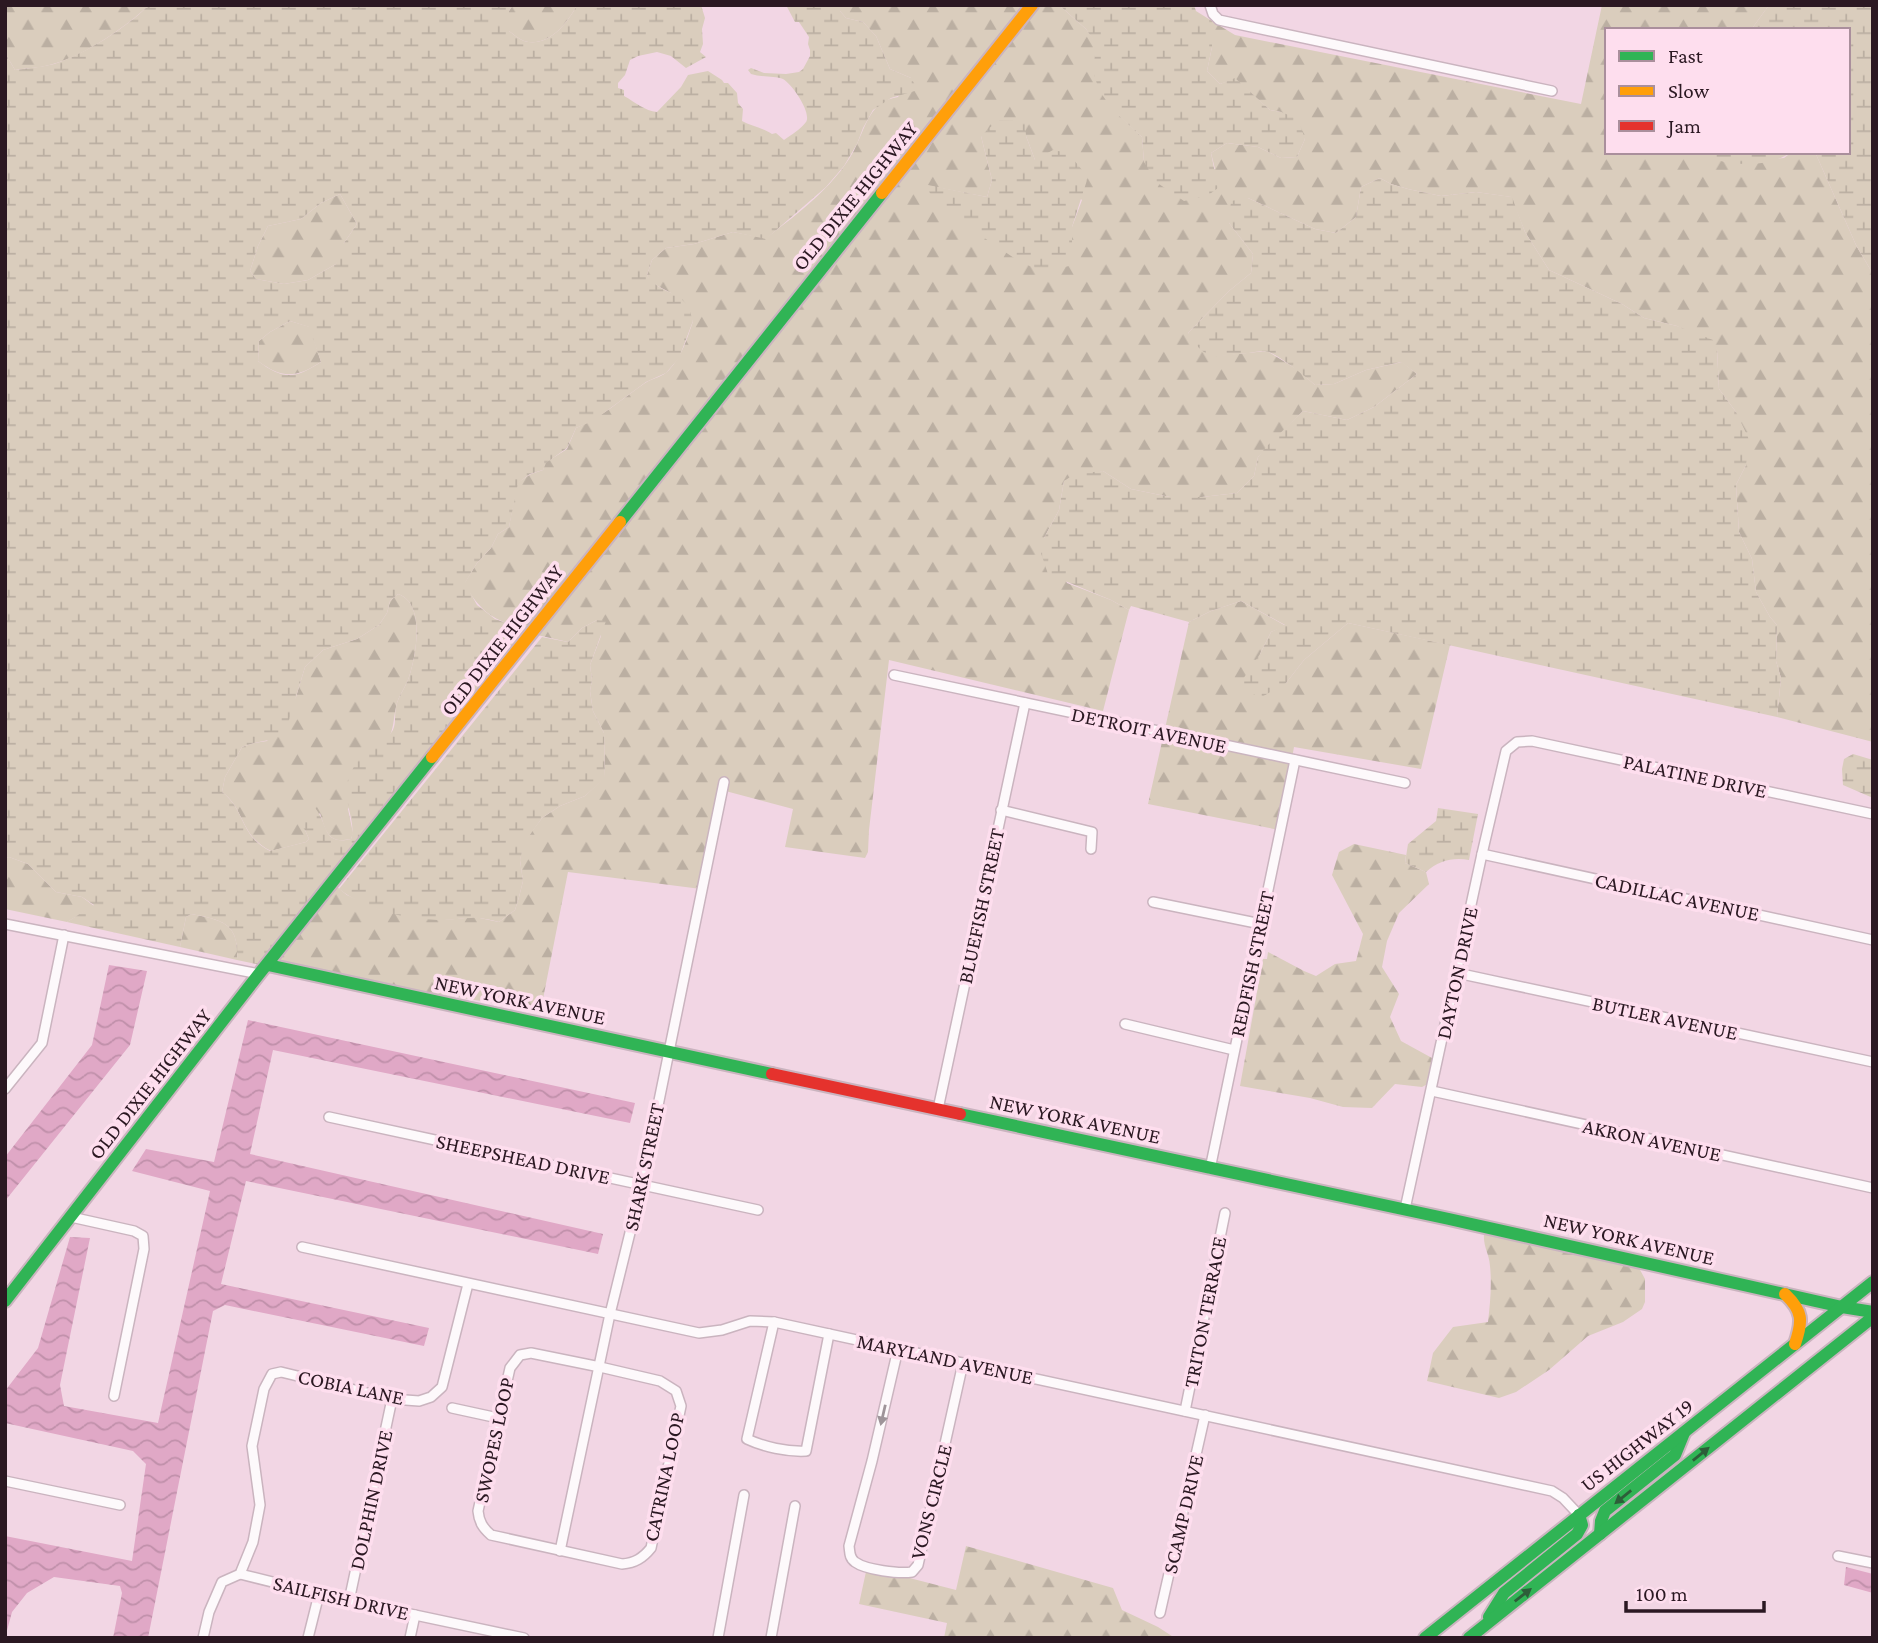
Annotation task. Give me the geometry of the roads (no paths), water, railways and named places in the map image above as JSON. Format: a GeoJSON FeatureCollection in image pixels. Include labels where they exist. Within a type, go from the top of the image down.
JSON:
{"type":"FeatureCollection","features":[{"type":"Feature","properties":{"kind":"main road","name":"OLD DIXIE HIGHWAY"},"geometry":{"type":"LineString","coordinates":[[5,1301],[264,970],[1032,5]]}},
{"type":"Feature","properties":{"kind":"main road","name":"NEW YORK AVENUE"},"geometry":{"type":"LineString","coordinates":[[264,970],[938,1109],[1405,1209],[1873,1314]]}},
{"type":"Feature","properties":{"kind":"main road","name":"US HIGHWAY 19"},"geometry":{"type":"LineString","coordinates":[[1425,1638],[1873,1282]]}},
{"type":"Feature","properties":{"kind":"main road"},"geometry":{"type":"LineString","coordinates":[[1785,1294],[1798,1306],[1801,1317],[1801,1329],[1794,1345]]}},
{"type":"Feature","properties":{"kind":"main road"},"geometry":{"type":"LineString","coordinates":[[1469,1638],[1873,1314]]}},
{"type":"Feature","properties":{"kind":"main road"},"geometry":{"type":"LineString","coordinates":[[1600,1534],[1605,1511],[1675,1455],[1685,1431]]}},
{"type":"Feature","properties":{"kind":"main road"},"geometry":{"type":"LineString","coordinates":[[1482,1628],[1504,1593],[1577,1534],[1582,1524],[1579,1515]]}},
{"type":"Feature","properties":{"kind":"street"},"geometry":{"type":"LineString","coordinates":[[1210,5],[1219,20],[1552,90]]}},
{"type":"Feature","properties":{"kind":"street","name":"DETROIT AVENUE"},"geometry":{"type":"LineString","coordinates":[[894,675],[1405,783]]}},
{"type":"Feature","properties":{"kind":"street","name":"BLUEFISH STREET"},"geometry":{"type":"LineString","coordinates":[[938,1109],[1025,703]]}},
{"type":"Feature","properties":{"kind":"street","name":"PALATINE DRIVE"},"geometry":{"type":"LineString","coordinates":[[1517,742],[1532,741],[1873,814]]}},
{"type":"Feature","properties":{"kind":"street","name":"DAYTON DRIVE"},"geometry":{"type":"LineString","coordinates":[[1405,1209],[1506,751],[1517,742]]}},
{"type":"Feature","properties":{"kind":"street","name":"REDFISH STREET"},"geometry":{"type":"LineString","coordinates":[[1210,1168],[1295,761]]}},
{"type":"Feature","properties":{"kind":"street","name":"SHARK STREET"},"geometry":{"type":"LineString","coordinates":[[560,1551],[610,1314],[642,1184],[724,782]]}},
{"type":"Feature","properties":{"kind":"street"},"geometry":{"type":"LineString","coordinates":[[1001,810],[1092,832],[1091,849]]}},
{"type":"Feature","properties":{"kind":"street","name":"CADILLAC AVENUE"},"geometry":{"type":"LineString","coordinates":[[1482,854],[1873,940]]}},
{"type":"Feature","properties":{"kind":"street"},"geometry":{"type":"LineString","coordinates":[[1153,902],[1261,924]]}},
{"type":"Feature","properties":{"kind":"street","name":"NEW YORK AVENUE"},"geometry":{"type":"LineString","coordinates":[[5,924],[264,970]]}},
{"type":"Feature","properties":{"kind":"street"},"geometry":{"type":"LineString","coordinates":[[5,1089],[42,1043],[64,935]]}},
{"type":"Feature","properties":{"kind":"street","name":"BUTLER AVENUE"},"geometry":{"type":"LineString","coordinates":[[1457,973],[1873,1062]]}},
{"type":"Feature","properties":{"kind":"street"},"geometry":{"type":"LineString","coordinates":[[1125,1024],[1234,1050]]}},
{"type":"Feature","properties":{"kind":"street","name":"AKRON AVENUE"},"geometry":{"type":"LineString","coordinates":[[1432,1091],[1873,1188]]}},
{"type":"Feature","properties":{"kind":"street","name":"SHEEPSHEAD DRIVE"},"geometry":{"type":"LineString","coordinates":[[329,1117],[758,1210]]}},
{"type":"Feature","properties":{"kind":"street","name":"TRITON TERRACE"},"geometry":{"type":"LineString","coordinates":[[1185,1412],[1225,1213]]}},
{"type":"Feature","properties":{"kind":"street"},"geometry":{"type":"LineString","coordinates":[[71,1217],[134,1231],[143,1236],[144,1249],[114,1396]]}},
{"type":"Feature","properties":{"kind":"street","name":"MARYLAND AVENUE"},"geometry":{"type":"LineString","coordinates":[[302,1247],[699,1333],[722,1330],[750,1321],[774,1322],[1552,1491],[1579,1515]]}},
{"type":"Feature","properties":{"kind":"street","name":"COBIA LANE"},"geometry":{"type":"LineString","coordinates":[[240,1574],[253,1542],[260,1505],[252,1446],[264,1389],[272,1374],[281,1372],[392,1399],[419,1401],[431,1397],[442,1387],[468,1284]]}},
{"type":"Feature","properties":{"kind":"street"},"geometry":{"type":"LineString","coordinates":[[774,1322],[747,1439],[794,1452],[806,1451],[829,1334]]}},
{"type":"Feature","properties":{"kind":"street","name":"VONS CIRCLE"},"geometry":{"type":"LineString","coordinates":[[898,1349],[849,1546],[850,1556],[855,1562],[870,1567],[906,1573],[912,1572],[918,1565],[963,1363]]}},
{"type":"Feature","properties":{"kind":"street","name":"SWOPES LOOP"},"geometry":{"type":"LineString","coordinates":[[560,1551],[491,1535],[479,1520],[478,1511],[498,1418],[510,1368],[520,1355],[531,1353],[600,1367]]}},
{"type":"Feature","properties":{"kind":"street","name":"CATRINA LOOP"},"geometry":{"type":"LineString","coordinates":[[560,1551],[622,1564],[639,1560],[650,1548],[659,1509],[681,1406],[680,1399],[676,1391],[660,1381],[600,1367]]}},
{"type":"Feature","properties":{"kind":"street","name":"DOLPHIN DRIVE"},"geometry":{"type":"LineString","coordinates":[[349,1601],[392,1399]]}},
{"type":"Feature","properties":{"kind":"street"},"geometry":{"type":"LineString","coordinates":[[452,1408],[498,1418]]}},
{"type":"Feature","properties":{"kind":"street","name":"SCAMP DRIVE"},"geometry":{"type":"LineString","coordinates":[[1160,1613],[1205,1415]]}},
{"type":"Feature","properties":{"kind":"street"},"geometry":{"type":"LineString","coordinates":[[5,1481],[120,1506]]}},
{"type":"Feature","properties":{"kind":"street"},"geometry":{"type":"LineString","coordinates":[[718,1638],[744,1495]]}},
{"type":"Feature","properties":{"kind":"street"},"geometry":{"type":"LineString","coordinates":[[771,1638],[796,1506]]}},
{"type":"Feature","properties":{"kind":"street"},"geometry":{"type":"LineString","coordinates":[[1838,1556],[1873,1563]]}},
{"type":"Feature","properties":{"kind":"street"},"geometry":{"type":"LineString","coordinates":[[203,1638],[209,1612],[222,1582],[240,1574]]}},
{"type":"Feature","properties":{"kind":"street","name":"SAILFISH DRIVE"},"geometry":{"type":"LineString","coordinates":[[240,1574],[349,1601],[524,1638]]}},
{"type":"Feature","properties":{"kind":"street"},"geometry":{"type":"LineString","coordinates":[[308,1638],[319,1594]]}},
{"type":"Feature","properties":{"kind":"street"},"geometry":{"type":"LineString","coordinates":[[410,1638],[415,1615]]}},
{"type":"Feature","properties":{"kind":"water"},"geometry":{"type":"Polygon","coordinates":[[[109,965],[147,971],[130,1045],[5,1201],[5,1157],[92,1045],[109,965]]]}},
{"type":"Feature","properties":{"kind":"water"},"geometry":{"type":"Polygon","coordinates":[[[248,1020],[635,1103],[630,1123],[273,1050],[250,1154],[603,1234],[598,1254],[246,1181],[221,1284],[429,1328],[424,1346],[225,1305],[213,1311],[148,1638],[113,1638],[122,1593],[120,1586],[54,1577],[27,1593],[12,1612],[5,1638],[5,1536],[132,1561],[146,1464],[133,1451],[5,1423],[5,1391],[38,1348],[70,1237],[90,1238],[60,1385],[64,1406],[158,1423],[210,1191],[132,1171],[146,1149],[214,1162],[248,1020]]]}},
{"type":"Feature","properties":{"kind":"water"},"geometry":{"type":"Polygon","coordinates":[[[1846,1567],[1873,1574],[1873,1593],[1844,1585],[1846,1567]]]}}]}
